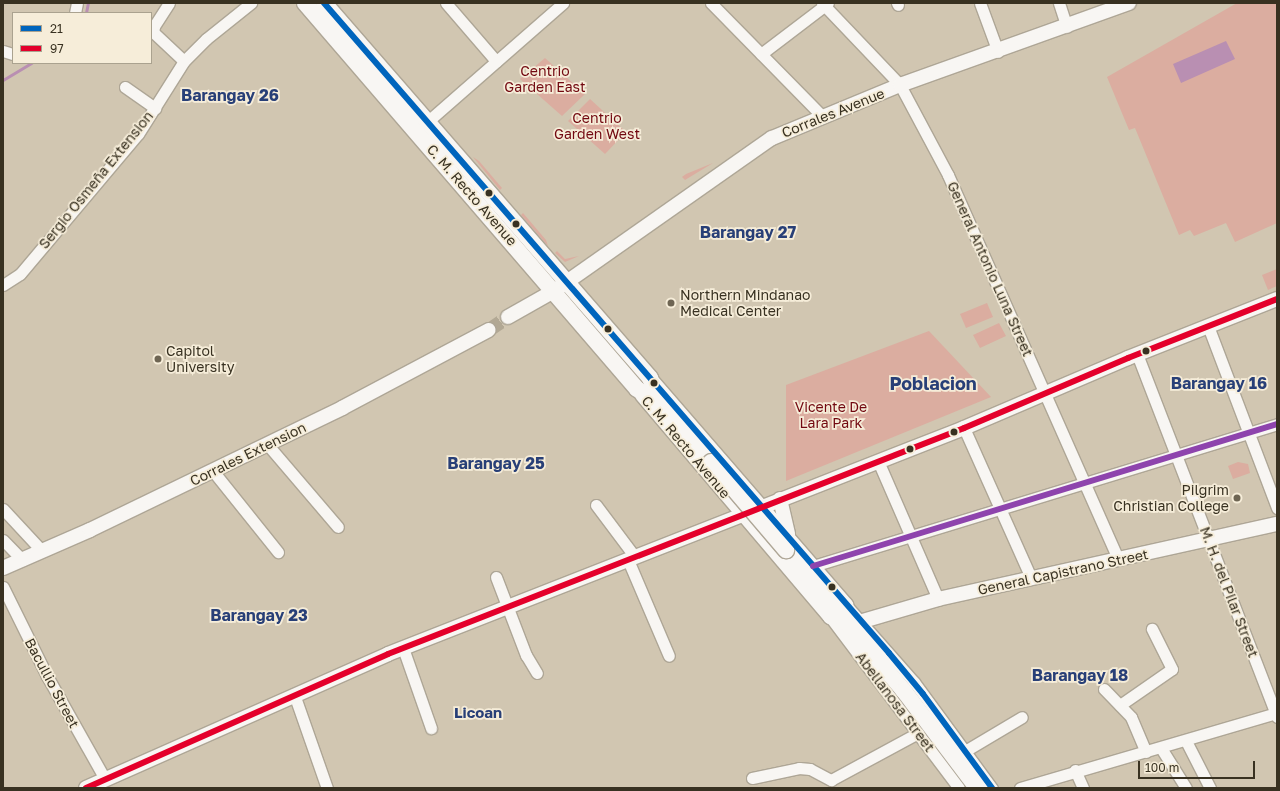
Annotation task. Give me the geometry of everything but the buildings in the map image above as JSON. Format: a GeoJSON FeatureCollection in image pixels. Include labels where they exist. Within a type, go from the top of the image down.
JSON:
{"type":"FeatureCollection","features":[{"type":"Feature","properties":{"kind":"highway","name":"C. M. Recto Avenue"},"geometry":{"type":"LineString","coordinates":[[305,3],[637,388],[660,402]]}},
{"type":"Feature","properties":{"kind":"highway","name":"C. M. Recto Avenue"},"geometry":{"type":"LineString","coordinates":[[324,3],[650,378],[660,402],[711,462],[787,544],[855,623],[977,788]]}},
{"type":"Feature","properties":{"kind":"main road","name":"Corrales Avenue"},"geometry":{"type":"LineString","coordinates":[[554,291],[566,281],[772,138],[900,85],[998,52],[1129,3]]}},
{"type":"Feature","properties":{"kind":"main road"},"geometry":{"type":"LineString","coordinates":[[508,318],[554,291]]}},
{"type":"Feature","properties":{"kind":"main road"},"geometry":{"type":"LineString","coordinates":[[86,788],[294,694],[403,648],[964,428],[1137,354],[1277,299]]}},
{"type":"Feature","properties":{"kind":"main road","name":"Corrales Extension"},"geometry":{"type":"LineString","coordinates":[[3,568],[213,471],[434,361],[489,330]]}},
{"type":"Feature","properties":{"kind":"main road","name":"C. M. Recto Avenue"},"geometry":{"type":"LineString","coordinates":[[650,378],[761,507],[787,544],[813,566],[846,605],[855,623]]}},
{"type":"Feature","properties":{"kind":"main road","name":"C. M. Recto Avenue"},"geometry":{"type":"LineString","coordinates":[[637,388],[830,617],[855,623]]}},
{"type":"Feature","properties":{"kind":"main road"},"geometry":{"type":"LineString","coordinates":[[780,499],[787,544]]}},
{"type":"Feature","properties":{"kind":"main road","name":"General Capistrano Street"},"geometry":{"type":"LineString","coordinates":[[855,623],[938,599],[1277,524]]}},
{"type":"Feature","properties":{"kind":"street"},"geometry":{"type":"LineString","coordinates":[[169,3],[154,26],[153,32],[184,61]]}},
{"type":"Feature","properties":{"kind":"street","name":"Sergio Osmeña Extension"},"geometry":{"type":"LineString","coordinates":[[4,283],[28,264],[138,134],[184,61],[206,39],[251,3]]}},
{"type":"Feature","properties":{"kind":"street"},"geometry":{"type":"LineString","coordinates":[[446,3],[496,61]]}},
{"type":"Feature","properties":{"kind":"street"},"geometry":{"type":"LineString","coordinates":[[428,122],[563,3]]}},
{"type":"Feature","properties":{"kind":"street"},"geometry":{"type":"LineString","coordinates":[[711,3],[822,117]]}},
{"type":"Feature","properties":{"kind":"street"},"geometry":{"type":"LineString","coordinates":[[980,3],[998,52]]}},
{"type":"Feature","properties":{"kind":"street"},"geometry":{"type":"LineString","coordinates":[[1059,3],[1067,27]]}},
{"type":"Feature","properties":{"kind":"street"},"geometry":{"type":"LineString","coordinates":[[761,54],[824,4]]}},
{"type":"Feature","properties":{"kind":"street","name":"General Antonio Luna Street"},"geometry":{"type":"LineString","coordinates":[[824,4],[900,85],[948,175],[1086,482],[1119,560]]}},
{"type":"Feature","properties":{"kind":"street"},"geometry":{"type":"LineString","coordinates":[[125,87],[155,108]]}},
{"type":"Feature","properties":{"kind":"street"},"geometry":{"type":"LineString","coordinates":[[1208,326],[1277,508]]}},
{"type":"Feature","properties":{"kind":"street","name":"M. H. del Pilar Street"},"geometry":{"type":"LineString","coordinates":[[1137,354],[1276,715]]}},
{"type":"Feature","properties":{"kind":"street"},"geometry":{"type":"LineString","coordinates":[[813,566],[1277,424]]}},
{"type":"Feature","properties":{"kind":"street"},"geometry":{"type":"LineString","coordinates":[[964,428],[1031,578]]}},
{"type":"Feature","properties":{"kind":"street"},"geometry":{"type":"LineString","coordinates":[[267,444],[338,527]]}},
{"type":"Feature","properties":{"kind":"street"},"geometry":{"type":"LineString","coordinates":[[878,461],[938,599]]}},
{"type":"Feature","properties":{"kind":"street"},"geometry":{"type":"LineString","coordinates":[[213,471],[278,552]]}},
{"type":"Feature","properties":{"kind":"street"},"geometry":{"type":"LineString","coordinates":[[596,505],[632,558],[668,656]]}},
{"type":"Feature","properties":{"kind":"street"},"geometry":{"type":"LineString","coordinates":[[3,509],[42,551]]}},
{"type":"Feature","properties":{"kind":"street"},"geometry":{"type":"LineString","coordinates":[[3,540],[22,560]]}},
{"type":"Feature","properties":{"kind":"street"},"geometry":{"type":"LineString","coordinates":[[496,576],[526,655],[537,673]]}},
{"type":"Feature","properties":{"kind":"street","name":"Bacullio Street"},"geometry":{"type":"LineString","coordinates":[[3,587],[44,670],[104,779]]}},
{"type":"Feature","properties":{"kind":"street","name":"Abellanosa Street"},"geometry":{"type":"LineString","coordinates":[[830,617],[959,788]]}},
{"type":"Feature","properties":{"kind":"street"},"geometry":{"type":"LineString","coordinates":[[855,623],[914,682],[992,788]]}},
{"type":"Feature","properties":{"kind":"street"},"geometry":{"type":"LineString","coordinates":[[1120,705],[1172,669],[1152,629]]}},
{"type":"Feature","properties":{"kind":"street"},"geometry":{"type":"LineString","coordinates":[[403,648],[431,728]]}},
{"type":"Feature","properties":{"kind":"street"},"geometry":{"type":"LineString","coordinates":[[1104,689],[1120,705],[1136,726],[1146,752]]}},
{"type":"Feature","properties":{"kind":"street"},"geometry":{"type":"LineString","coordinates":[[294,694],[327,788]]}},
{"type":"Feature","properties":{"kind":"street"},"geometry":{"type":"LineString","coordinates":[[1020,788],[1075,770],[1161,748],[1276,715]]}},
{"type":"Feature","properties":{"kind":"street"},"geometry":{"type":"LineString","coordinates":[[965,751],[1022,716]]}},
{"type":"Feature","properties":{"kind":"street"},"geometry":{"type":"LineString","coordinates":[[752,778],[799,768],[810,769],[831,780],[918,733]]}},
{"type":"Feature","properties":{"kind":"street"},"geometry":{"type":"LineString","coordinates":[[1186,741],[1210,788]]}},
{"type":"Feature","properties":{"kind":"street"},"geometry":{"type":"LineString","coordinates":[[1161,748],[1186,788]]}},
{"type":"Feature","properties":{"kind":"street"},"geometry":{"type":"LineString","coordinates":[[1075,770],[1082,788]]}},
{"type":"Feature","properties":{"kind":"green space"},"geometry":{"type":"Polygon","coordinates":[[[1237,3],[1277,3],[1277,223],[1235,242],[1226,223],[1194,236],[1190,230],[1179,235],[1135,128],[1129,130],[1107,77],[1237,3]]]}},
{"type":"Feature","properties":{"kind":"green space","name":"Centrio Garden East"},"geometry":{"type":"Polygon","coordinates":[[[545,58],[585,94],[562,116],[520,79],[545,58]]]}},
{"type":"Feature","properties":{"kind":"green space","name":"Centrio Garden West"},"geometry":{"type":"Polygon","coordinates":[[[590,99],[626,132],[605,154],[568,121],[590,99]]]}},
{"type":"Feature","properties":{"kind":"green space"},"geometry":{"type":"Polygon","coordinates":[[[473,157],[479,161],[502,188],[500,190],[473,157]]]}},
{"type":"Feature","properties":{"kind":"green space"},"geometry":{"type":"Polygon","coordinates":[[[713,163],[685,180],[682,177],[686,174],[713,163]]]}},
{"type":"Feature","properties":{"kind":"green space"},"geometry":{"type":"Polygon","coordinates":[[[523,213],[546,240],[548,246],[521,215],[523,213]]]}},
{"type":"Feature","properties":{"kind":"green space"},"geometry":{"type":"Polygon","coordinates":[[[557,251],[565,259],[579,256],[565,262],[555,253],[557,251]]]}},
{"type":"Feature","properties":{"kind":"green space"},"geometry":{"type":"Polygon","coordinates":[[[1277,269],[1277,286],[1268,290],[1262,275],[1277,269]]]}},
{"type":"Feature","properties":{"kind":"green space"},"geometry":{"type":"Polygon","coordinates":[[[987,303],[993,317],[966,328],[960,314],[987,303]]]}},
{"type":"Feature","properties":{"kind":"green space"},"geometry":{"type":"Polygon","coordinates":[[[999,323],[1006,336],[980,348],[973,335],[999,323]]]}},
{"type":"Feature","properties":{"kind":"green space","name":"Vicente De Lara Park"},"geometry":{"type":"Polygon","coordinates":[[[929,331],[991,397],[786,481],[786,385],[929,331]]]}},
{"type":"Feature","properties":{"kind":"green space"},"geometry":{"type":"Polygon","coordinates":[[[1238,462],[1248,464],[1250,473],[1233,479],[1228,466],[1238,462]]]}},
{"type":"Feature","properties":{"kind":"shaded area"},"geometry":{"type":"Polygon","coordinates":[[[1226,41],[1235,59],[1181,83],[1173,64],[1226,41]]]}},
{"type":"Feature","properties":{"kind":"waterway"},"geometry":{"type":"LineString","coordinates":[[86,12],[88,3]]}},
{"type":"Feature","properties":{"kind":"waterway"},"geometry":{"type":"LineString","coordinates":[[3,80],[29,64]]}},
{"type":"Feature","properties":{"kind":"tunnel"},"geometry":{"type":"LineString","coordinates":[[489,330],[508,317]]}},
{"type":"Feature","properties":{"kind":"transit line","name":"21"},"geometry":{"type":"LineString","coordinates":[[324,3],[889,653],[923,694],[992,788]]}},
{"type":"Feature","properties":{"kind":"transit line","name":"97"},"geometry":{"type":"LineString","coordinates":[[86,788],[388,654],[964,428],[1128,358],[1277,299]]}},
{"type":"Feature","properties":{"kind":"transit line"},"geometry":{"type":"LineString","coordinates":[[813,566],[1277,424]]}},
{"type":"Feature","properties":{"kind":"place","name":"Northern Mindanao Medical Center"},"geometry":{"type":"Point","coordinates":[671,303]}},
{"type":"Feature","properties":{"kind":"place","name":"Capitol University"},"geometry":{"type":"Point","coordinates":[158,359]}},
{"type":"Feature","properties":{"kind":"place","name":"Pilgrim Christian College"},"geometry":{"type":"Point","coordinates":[1237,498]}},
{"type":"Feature","properties":{"kind":"district","name":"Barangay 26"},"geometry":{"type":"Point","coordinates":[230,95]}},
{"type":"Feature","properties":{"kind":"district","name":"Barangay 27"},"geometry":{"type":"Point","coordinates":[748,232]}},
{"type":"Feature","properties":{"kind":"district","name":"Poblacion"},"geometry":{"type":"Point","coordinates":[933,383]}},
{"type":"Feature","properties":{"kind":"district","name":"Barangay 16"},"geometry":{"type":"Point","coordinates":[1219,383]}},
{"type":"Feature","properties":{"kind":"district","name":"Barangay 25"},"geometry":{"type":"Point","coordinates":[496,463]}},
{"type":"Feature","properties":{"kind":"district","name":"Barangay 23"},"geometry":{"type":"Point","coordinates":[259,615]}},
{"type":"Feature","properties":{"kind":"district","name":"Barangay 18"},"geometry":{"type":"Point","coordinates":[1080,675]}},
{"type":"Feature","properties":{"kind":"district","name":"Licoan"},"geometry":{"type":"Point","coordinates":[478,713]}}]}
